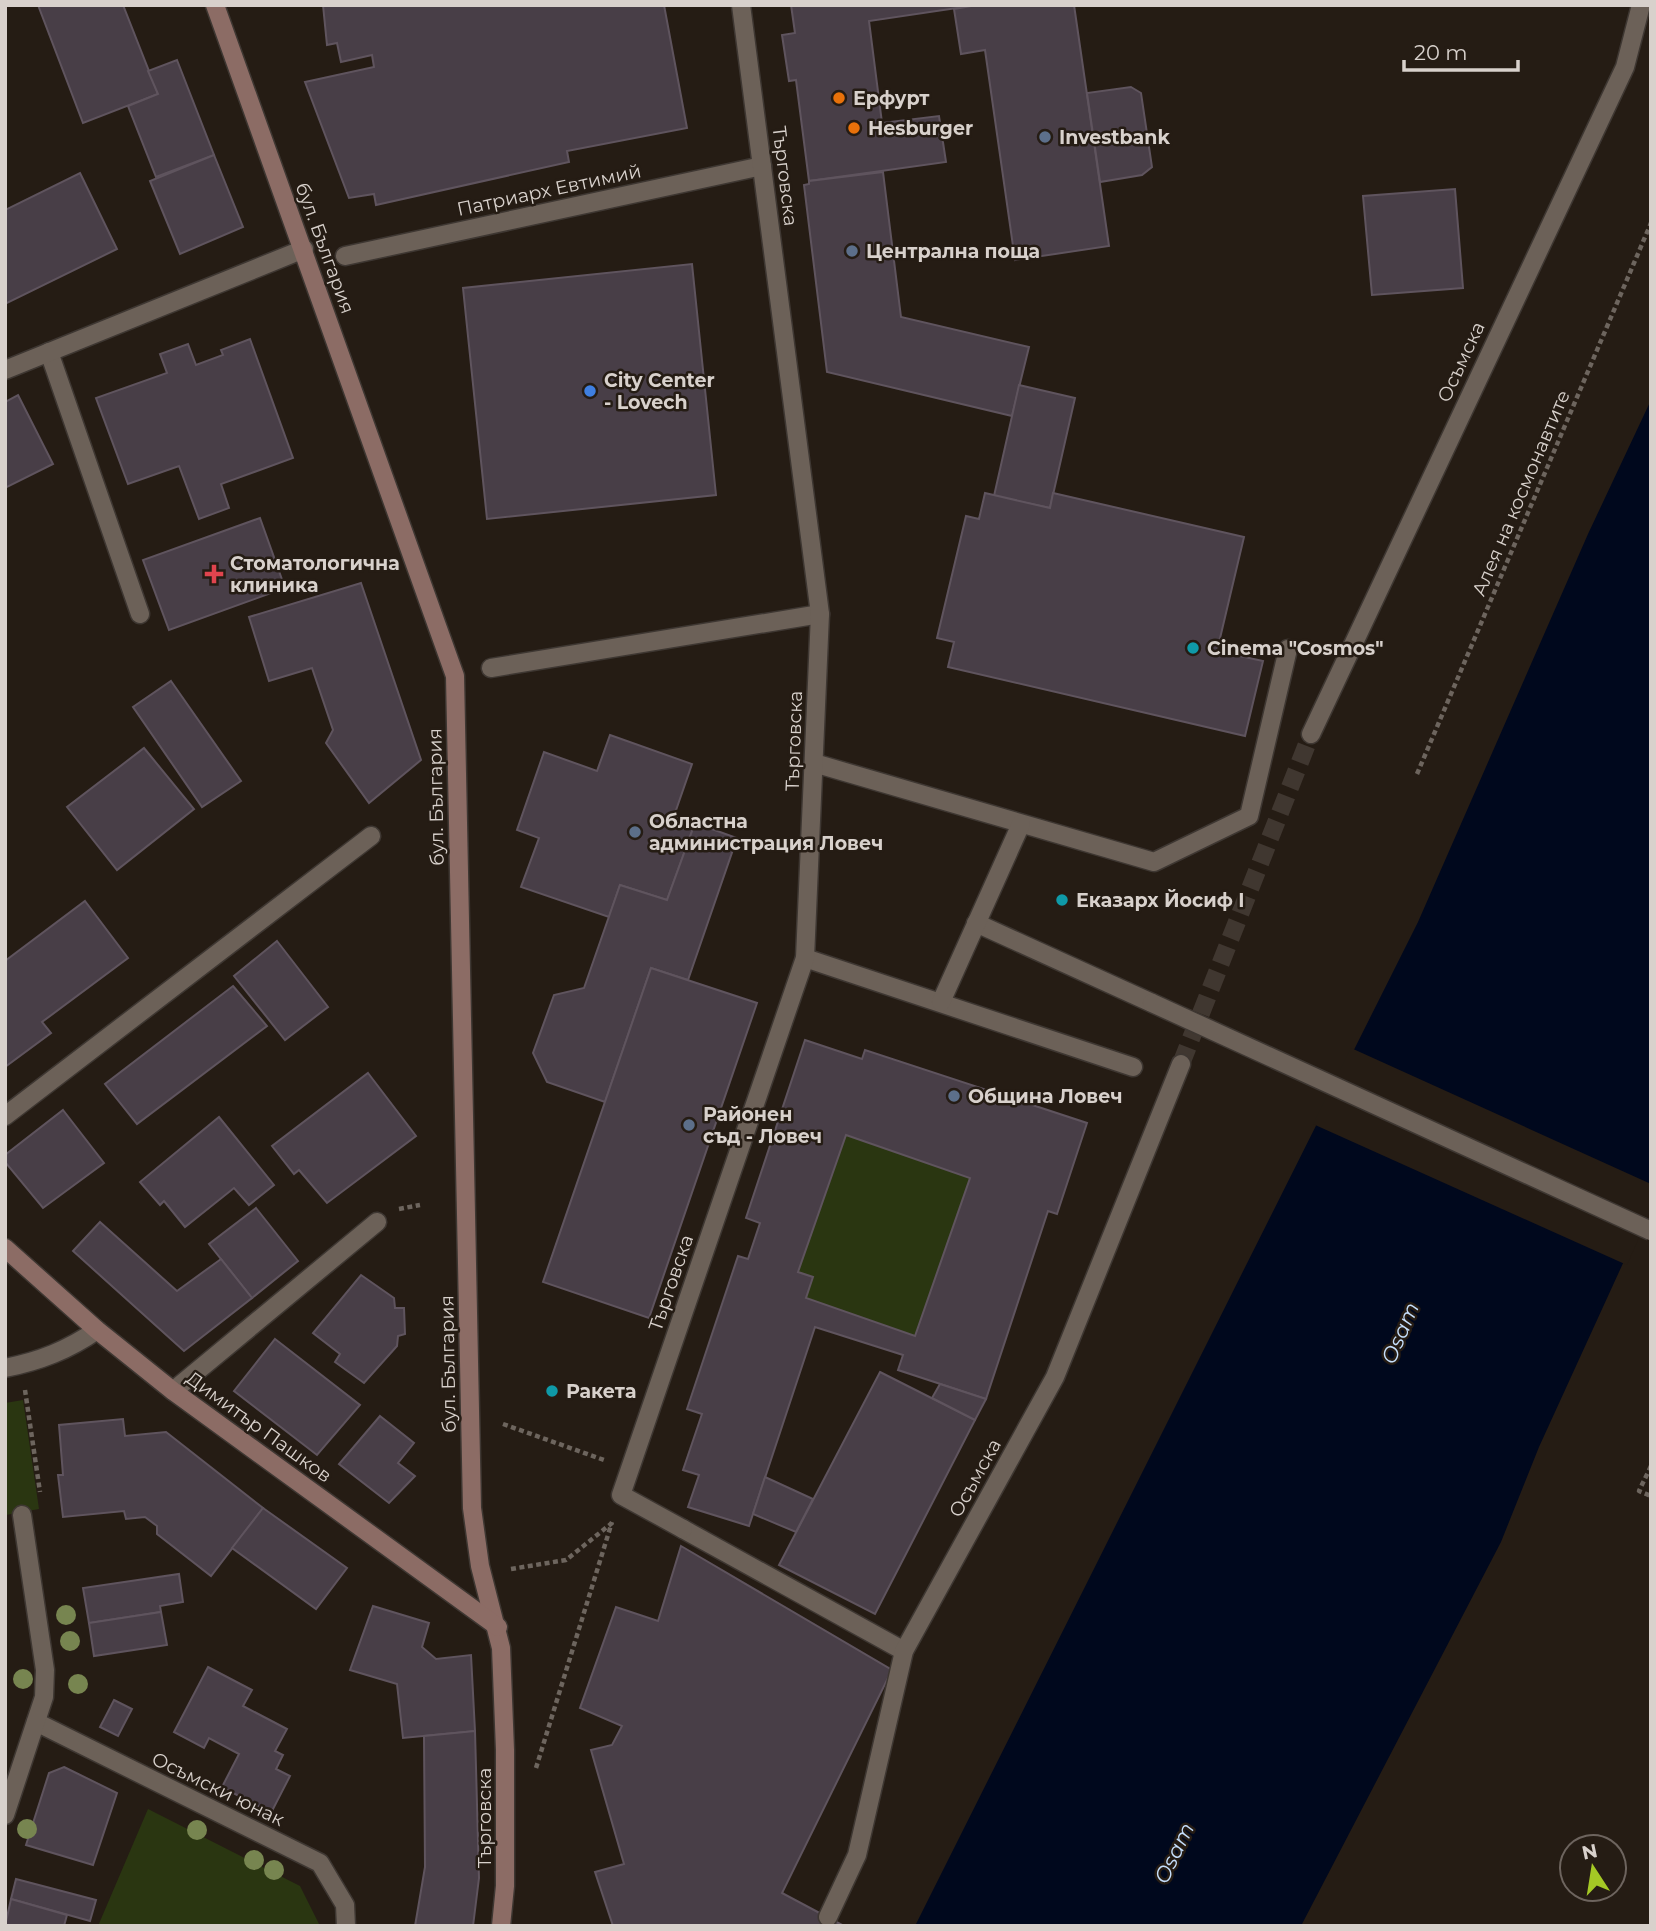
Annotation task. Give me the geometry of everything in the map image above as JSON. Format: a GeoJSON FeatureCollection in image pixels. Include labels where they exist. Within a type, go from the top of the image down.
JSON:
{"type":"FeatureCollection","features":[{"type":"Feature","properties":{"kind":"street","name":"бул. България"},"geometry":{"type":"LineString","coordinates":[[215,5],[455,676],[472,1508],[480,1566],[498,1626]]}},
{"type":"Feature","properties":{"kind":"street","name":"Търговска"},"geometry":{"type":"LineString","coordinates":[[621,1495],[805,958],[820,614],[741,5]]}},
{"type":"Feature","properties":{"kind":"street","name":"Осъмска"},"geometry":{"type":"LineString","coordinates":[[1311,734],[1625,67],[1641,5]]}},
{"type":"Feature","properties":{"kind":"street","name":"Патриарх Евтимий"},"geometry":{"type":"LineString","coordinates":[[345,256],[762,166]]}},
{"type":"Feature","properties":{"kind":"street"},"geometry":{"type":"LineString","coordinates":[[5,370],[304,249]]}},
{"type":"Feature","properties":{"kind":"street"},"geometry":{"type":"LineString","coordinates":[[49,352],[139,614]]}},
{"type":"Feature","properties":{"kind":"street"},"geometry":{"type":"LineString","coordinates":[[491,668],[820,614]]}},
{"type":"Feature","properties":{"kind":"street"},"geometry":{"type":"LineString","coordinates":[[814,763],[1154,862],[1249,816],[1288,649]]}},
{"type":"Feature","properties":{"kind":"street"},"geometry":{"type":"LineString","coordinates":[[941,1002],[1021,824]]}},
{"type":"Feature","properties":{"kind":"street"},"geometry":{"type":"LineString","coordinates":[[5,1116],[370,836]]}},
{"type":"Feature","properties":{"kind":"street"},"geometry":{"type":"LineString","coordinates":[[976,923],[1651,1231]]}},
{"type":"Feature","properties":{"kind":"street"},"geometry":{"type":"LineString","coordinates":[[805,958],[1133,1067]]}},
{"type":"Feature","properties":{"kind":"street","name":"Осъмска"},"geometry":{"type":"LineString","coordinates":[[828,1916],[857,1855],[904,1651],[1055,1377],[1181,1065]]}},
{"type":"Feature","properties":{"kind":"street"},"geometry":{"type":"LineString","coordinates":[[173,1391],[377,1222]]}},
{"type":"Feature","properties":{"kind":"street","name":"Димитър Пашков"},"geometry":{"type":"LineString","coordinates":[[5,1248],[97,1330],[173,1391],[498,1626]]}},
{"type":"Feature","properties":{"kind":"street"},"geometry":{"type":"LineString","coordinates":[[5,1368],[35,1362],[71,1348],[97,1330]]}},
{"type":"Feature","properties":{"kind":"street"},"geometry":{"type":"LineString","coordinates":[[621,1495],[904,1651]]}},
{"type":"Feature","properties":{"kind":"street"},"geometry":{"type":"LineString","coordinates":[[5,1815],[44,1697],[45,1670],[22,1515]]}},
{"type":"Feature","properties":{"kind":"street","name":"Търговска"},"geometry":{"type":"LineString","coordinates":[[498,1626],[505,1750],[505,1886],[501,1926]]}},
{"type":"Feature","properties":{"kind":"street","name":"Осъмски юнак"},"geometry":{"type":"LineString","coordinates":[[36,1722],[320,1863],[345,1905],[346,1926]]}},
{"type":"Feature","properties":{"kind":"path","name":"Алея на космонавтите"},"geometry":{"type":"LineString","coordinates":[[1417,774],[1651,223]]}},
{"type":"Feature","properties":{"kind":"path"},"geometry":{"type":"LineString","coordinates":[[24,1385],[41,1499]]}},
{"type":"Feature","properties":{"kind":"path"},"geometry":{"type":"LineString","coordinates":[[503,1424],[630,1469]]}},
{"type":"Feature","properties":{"kind":"path"},"geometry":{"type":"LineString","coordinates":[[1651,1466],[1639,1491],[1651,1496]]}},
{"type":"Feature","properties":{"kind":"path"},"geometry":{"type":"LineString","coordinates":[[535,1771],[621,1495]]}},
{"type":"Feature","properties":{"kind":"path"},"geometry":{"type":"LineString","coordinates":[[511,1569],[566,1560],[612,1522]]}},
{"type":"Feature","properties":{"kind":"green space"},"geometry":{"type":"Polygon","coordinates":[[[846,1135],[970,1178],[915,1336],[806,1298],[813,1277],[798,1272],[846,1135]]]}},
{"type":"Feature","properties":{"kind":"green space"},"geometry":{"type":"Polygon","coordinates":[[[23,1400],[39,1509],[6,1515],[5,1403],[23,1400]]]}},
{"type":"Feature","properties":{"kind":"green space"},"geometry":{"type":"Polygon","coordinates":[[[148,1809],[300,1886],[320,1926],[98,1926],[148,1809]]]}},
{"type":"Feature","properties":{"kind":"water","name":"Osam"},"geometry":{"type":"Polygon","coordinates":[[[1651,400],[1651,1202],[1539,1447],[1501,1542],[1301,1926],[915,1926],[1418,922],[1588,534],[1651,400]]]}},
{"type":"Feature","properties":{"kind":"pier"},"geometry":{"type":"Polygon","coordinates":[[[1351,1048],[1651,1184],[1651,1210],[1627,1265],[1313,1124],[1351,1048]]]}},
{"type":"Feature","properties":{"kind":"building"},"geometry":{"type":"Polygon","coordinates":[[[38,5],[123,5],[158,94],[83,123],[38,5]]]}},
{"type":"Feature","properties":{"kind":"building"},"geometry":{"type":"Polygon","coordinates":[[[323,5],[664,5],[687,128],[567,151],[569,162],[376,205],[374,194],[349,198],[305,82],[374,67],[372,55],[341,62],[337,43],[327,45],[323,5]]]}},
{"type":"Feature","properties":{"kind":"building","name":"Ерфурт"},"geometry":{"type":"Polygon","coordinates":[[[791,5],[977,5],[869,21],[882,123],[939,116],[946,162],[809,181],[796,80],[789,81],[782,35],[795,33],[791,5]]]}},
{"type":"Feature","properties":{"kind":"building","name":"Investbank"},"geometry":{"type":"Polygon","coordinates":[[[977,5],[1074,5],[1109,246],[1015,260],[985,50],[961,54],[954,9],[977,5]]]}},
{"type":"Feature","properties":{"kind":"building"},"geometry":{"type":"Polygon","coordinates":[[[177,60],[214,155],[156,177],[128,106],[158,94],[148,71],[177,60]]]}},
{"type":"Feature","properties":{"kind":"building"},"geometry":{"type":"Polygon","coordinates":[[[1131,87],[1141,93],[1152,167],[1142,175],[1100,182],[1087,93],[1131,87]]]}},
{"type":"Feature","properties":{"kind":"building"},"geometry":{"type":"Polygon","coordinates":[[[214,155],[243,227],[180,254],[150,181],[214,155]]]}},
{"type":"Feature","properties":{"kind":"building","name":"Централна поща"},"geometry":{"type":"Polygon","coordinates":[[[883,172],[901,317],[1029,347],[1012,416],[827,372],[804,185],[809,184],[809,181],[883,172]]]}},
{"type":"Feature","properties":{"kind":"building"},"geometry":{"type":"Polygon","coordinates":[[[80,173],[117,249],[5,304],[5,210],[80,173]]]}},
{"type":"Feature","properties":{"kind":"building"},"geometry":{"type":"Polygon","coordinates":[[[1455,189],[1463,288],[1372,295],[1363,196],[1455,189]]]}},
{"type":"Feature","properties":{"kind":"building","name":"City Center - Lovech"},"geometry":{"type":"Polygon","coordinates":[[[692,264],[716,495],[487,519],[463,288],[692,264]]]}},
{"type":"Feature","properties":{"kind":"building"},"geometry":{"type":"Polygon","coordinates":[[[250,339],[293,458],[221,484],[229,508],[199,519],[179,466],[128,484],[96,398],[167,373],[160,354],[188,344],[196,365],[223,355],[221,350],[250,339]]]}},
{"type":"Feature","properties":{"kind":"building"},"geometry":{"type":"Polygon","coordinates":[[[1019,385],[1075,398],[1050,508],[994,496],[1019,385]]]}},
{"type":"Feature","properties":{"kind":"building"},"geometry":{"type":"Polygon","coordinates":[[[18,395],[53,464],[5,488],[5,402],[18,395]]]}},
{"type":"Feature","properties":{"kind":"building"},"geometry":{"type":"Polygon","coordinates":[[[985,493],[1050,508],[1053,493],[1244,537],[1217,651],[1263,661],[1245,736],[948,667],[954,642],[937,638],[966,516],[979,519],[985,493]]]}},
{"type":"Feature","properties":{"kind":"building","name":"Стоматологична клиника"},"geometry":{"type":"Polygon","coordinates":[[[260,518],[285,588],[169,630],[143,560],[260,518]]]}},
{"type":"Feature","properties":{"kind":"building"},"geometry":{"type":"Polygon","coordinates":[[[361,583],[421,760],[369,803],[326,743],[333,730],[312,668],[269,681],[249,617],[361,583]]]}},
{"type":"Feature","properties":{"kind":"building"},"geometry":{"type":"Polygon","coordinates":[[[171,681],[241,781],[202,807],[133,707],[171,681]]]}},
{"type":"Feature","properties":{"kind":"building"},"geometry":{"type":"Polygon","coordinates":[[[610,735],[692,764],[674,816],[695,823],[667,900],[620,885],[609,917],[521,887],[539,838],[517,830],[544,752],[597,771],[610,735]]]}},
{"type":"Feature","properties":{"kind":"building"},"geometry":{"type":"Polygon","coordinates":[[[144,748],[194,809],[117,870],[67,807],[144,748]]]}},
{"type":"Feature","properties":{"kind":"building"},"geometry":{"type":"Polygon","coordinates":[[[695,823],[737,838],[688,980],[651,968],[605,1102],[547,1082],[533,1053],[554,995],[584,988],[620,885],[667,900],[695,823]]]}},
{"type":"Feature","properties":{"kind":"building"},"geometry":{"type":"Polygon","coordinates":[[[85,901],[128,958],[42,1022],[51,1033],[5,1067],[5,961],[85,901]]]}},
{"type":"Feature","properties":{"kind":"building"},"geometry":{"type":"Polygon","coordinates":[[[277,941],[328,1007],[285,1040],[234,976],[277,941]]]}},
{"type":"Feature","properties":{"kind":"building"},"geometry":{"type":"Polygon","coordinates":[[[651,968],[757,1003],[649,1318],[543,1282],[651,968]]]}},
{"type":"Feature","properties":{"kind":"building"},"geometry":{"type":"Polygon","coordinates":[[[233,986],[267,1026],[137,1124],[105,1084],[233,986]]]}},
{"type":"Feature","properties":{"kind":"building"},"geometry":{"type":"Polygon","coordinates":[[[805,1040],[862,1059],[865,1050],[1087,1123],[1057,1214],[1048,1211],[986,1399],[898,1370],[903,1355],[815,1327],[749,1526],[688,1507],[699,1475],[683,1470],[702,1414],[687,1409],[738,1256],[748,1259],[760,1223],[746,1218],[805,1040]],[[846,1135],[798,1272],[813,1277],[806,1298],[915,1336],[970,1178],[846,1135]]]}},
{"type":"Feature","properties":{"kind":"building"},"geometry":{"type":"Polygon","coordinates":[[[368,1073],[416,1136],[327,1203],[299,1170],[294,1174],[272,1146],[368,1073]]]}},
{"type":"Feature","properties":{"kind":"building"},"geometry":{"type":"Polygon","coordinates":[[[63,1110],[104,1163],[43,1208],[5,1162],[5,1155],[63,1110]]]}},
{"type":"Feature","properties":{"kind":"building"},"geometry":{"type":"Polygon","coordinates":[[[219,1117],[274,1185],[249,1205],[234,1188],[185,1227],[164,1201],[160,1205],[140,1182],[219,1117]]]}},
{"type":"Feature","properties":{"kind":"building"},"geometry":{"type":"Polygon","coordinates":[[[256,1208],[298,1261],[252,1298],[209,1244],[256,1208]]]}},
{"type":"Feature","properties":{"kind":"building"},"geometry":{"type":"Polygon","coordinates":[[[100,1222],[177,1291],[221,1259],[252,1298],[184,1351],[73,1251],[100,1222]]]}},
{"type":"Feature","properties":{"kind":"building"},"geometry":{"type":"Polygon","coordinates":[[[361,1275],[394,1298],[395,1308],[404,1308],[405,1334],[398,1336],[397,1346],[364,1383],[335,1362],[340,1354],[313,1333],[361,1275]]]}},
{"type":"Feature","properties":{"kind":"building"},"geometry":{"type":"Polygon","coordinates":[[[275,1339],[360,1405],[317,1455],[234,1391],[275,1339]]]}},
{"type":"Feature","properties":{"kind":"building"},"geometry":{"type":"Polygon","coordinates":[[[880,1372],[975,1420],[875,1614],[779,1565],[880,1372]]]}},
{"type":"Feature","properties":{"kind":"building"},"geometry":{"type":"Polygon","coordinates":[[[940,1384],[986,1399],[975,1420],[932,1398],[940,1384]]]}},
{"type":"Feature","properties":{"kind":"building"},"geometry":{"type":"Polygon","coordinates":[[[380,1416],[414,1443],[398,1463],[415,1476],[389,1503],[339,1464],[380,1416]]]}},
{"type":"Feature","properties":{"kind":"building"},"geometry":{"type":"Polygon","coordinates":[[[123,1419],[125,1436],[166,1432],[263,1508],[211,1576],[157,1534],[157,1526],[145,1517],[126,1519],[124,1511],[63,1517],[58,1475],[63,1475],[59,1425],[123,1419]]]}},
{"type":"Feature","properties":{"kind":"building"},"geometry":{"type":"Polygon","coordinates":[[[765,1477],[813,1499],[796,1532],[753,1514],[765,1477]]]}},
{"type":"Feature","properties":{"kind":"building"},"geometry":{"type":"Polygon","coordinates":[[[263,1508],[347,1568],[316,1609],[232,1548],[263,1508]]]}},
{"type":"Feature","properties":{"kind":"building"},"geometry":{"type":"Polygon","coordinates":[[[681,1546],[892,1670],[782,1893],[844,1926],[613,1926],[595,1872],[624,1864],[591,1750],[612,1745],[622,1726],[580,1708],[616,1607],[658,1621],[681,1546]]]}},
{"type":"Feature","properties":{"kind":"building"},"geometry":{"type":"Polygon","coordinates":[[[179,1574],[183,1602],[160,1606],[161,1612],[89,1623],[83,1588],[179,1574]]]}},
{"type":"Feature","properties":{"kind":"building"},"geometry":{"type":"Polygon","coordinates":[[[373,1606],[429,1623],[422,1647],[436,1659],[471,1655],[475,1731],[403,1738],[397,1684],[350,1670],[373,1606]]]}},
{"type":"Feature","properties":{"kind":"building"},"geometry":{"type":"Polygon","coordinates":[[[161,1612],[167,1645],[94,1656],[89,1623],[161,1612]]]}},
{"type":"Feature","properties":{"kind":"building"},"geometry":{"type":"Polygon","coordinates":[[[208,1667],[252,1690],[243,1706],[287,1729],[275,1751],[283,1755],[276,1769],[290,1776],[271,1813],[222,1787],[239,1754],[209,1738],[204,1748],[174,1732],[208,1667]]]}},
{"type":"Feature","properties":{"kind":"building"},"geometry":{"type":"Polygon","coordinates":[[[114,1700],[132,1709],[118,1736],[100,1727],[114,1700]]]}},
{"type":"Feature","properties":{"kind":"building"},"geometry":{"type":"Polygon","coordinates":[[[475,1731],[479,1878],[473,1926],[415,1926],[425,1867],[424,1736],[475,1731]]]}},
{"type":"Feature","properties":{"kind":"building"},"geometry":{"type":"Polygon","coordinates":[[[64,1767],[117,1793],[93,1865],[26,1845],[49,1773],[64,1767]]]}},
{"type":"Feature","properties":{"kind":"building"},"geometry":{"type":"Polygon","coordinates":[[[16,1879],[96,1900],[90,1921],[11,1899],[16,1879]]]}},
{"type":"Feature","properties":{"kind":"building"},"geometry":{"type":"Polygon","coordinates":[[[11,1899],[67,1915],[64,1926],[5,1926],[11,1899]]]}},
{"type":"Feature","properties":{"kind":"tunnel"},"geometry":{"type":"LineString","coordinates":[[1181,1064],[1311,734]]}},
{"type":"Feature","properties":{"kind":"place","name":"Ерфурт"},"geometry":{"type":"Point","coordinates":[839,98]}},
{"type":"Feature","properties":{"kind":"place","name":"Hesburger"},"geometry":{"type":"Point","coordinates":[854,128]}},
{"type":"Feature","properties":{"kind":"place","name":"Investbank"},"geometry":{"type":"Point","coordinates":[1045,137]}},
{"type":"Feature","properties":{"kind":"place","name":"Централна поща"},"geometry":{"type":"Point","coordinates":[852,251]}},
{"type":"Feature","properties":{"kind":"place","name":"City Center - Lovech"},"geometry":{"type":"Point","coordinates":[590,391]}},
{"type":"Feature","properties":{"kind":"place","name":"Стоматологична клиника"},"geometry":{"type":"Point","coordinates":[214,574]}},
{"type":"Feature","properties":{"kind":"place","name":"Cinema \"Cosmos\""},"geometry":{"type":"Point","coordinates":[1193,648]}},
{"type":"Feature","properties":{"kind":"place","name":"Областна администрация Ловеч"},"geometry":{"type":"Point","coordinates":[635,832]}},
{"type":"Feature","properties":{"kind":"place","name":"Еказарх Йосиф I"},"geometry":{"type":"Point","coordinates":[1062,900]}},
{"type":"Feature","properties":{"kind":"place","name":"Община Ловеч"},"geometry":{"type":"Point","coordinates":[954,1096]}},
{"type":"Feature","properties":{"kind":"place","name":"Районен съд - Ловеч"},"geometry":{"type":"Point","coordinates":[689,1125]}},
{"type":"Feature","properties":{"kind":"place","name":"Ракета"},"geometry":{"type":"Point","coordinates":[552,1391]}}]}
